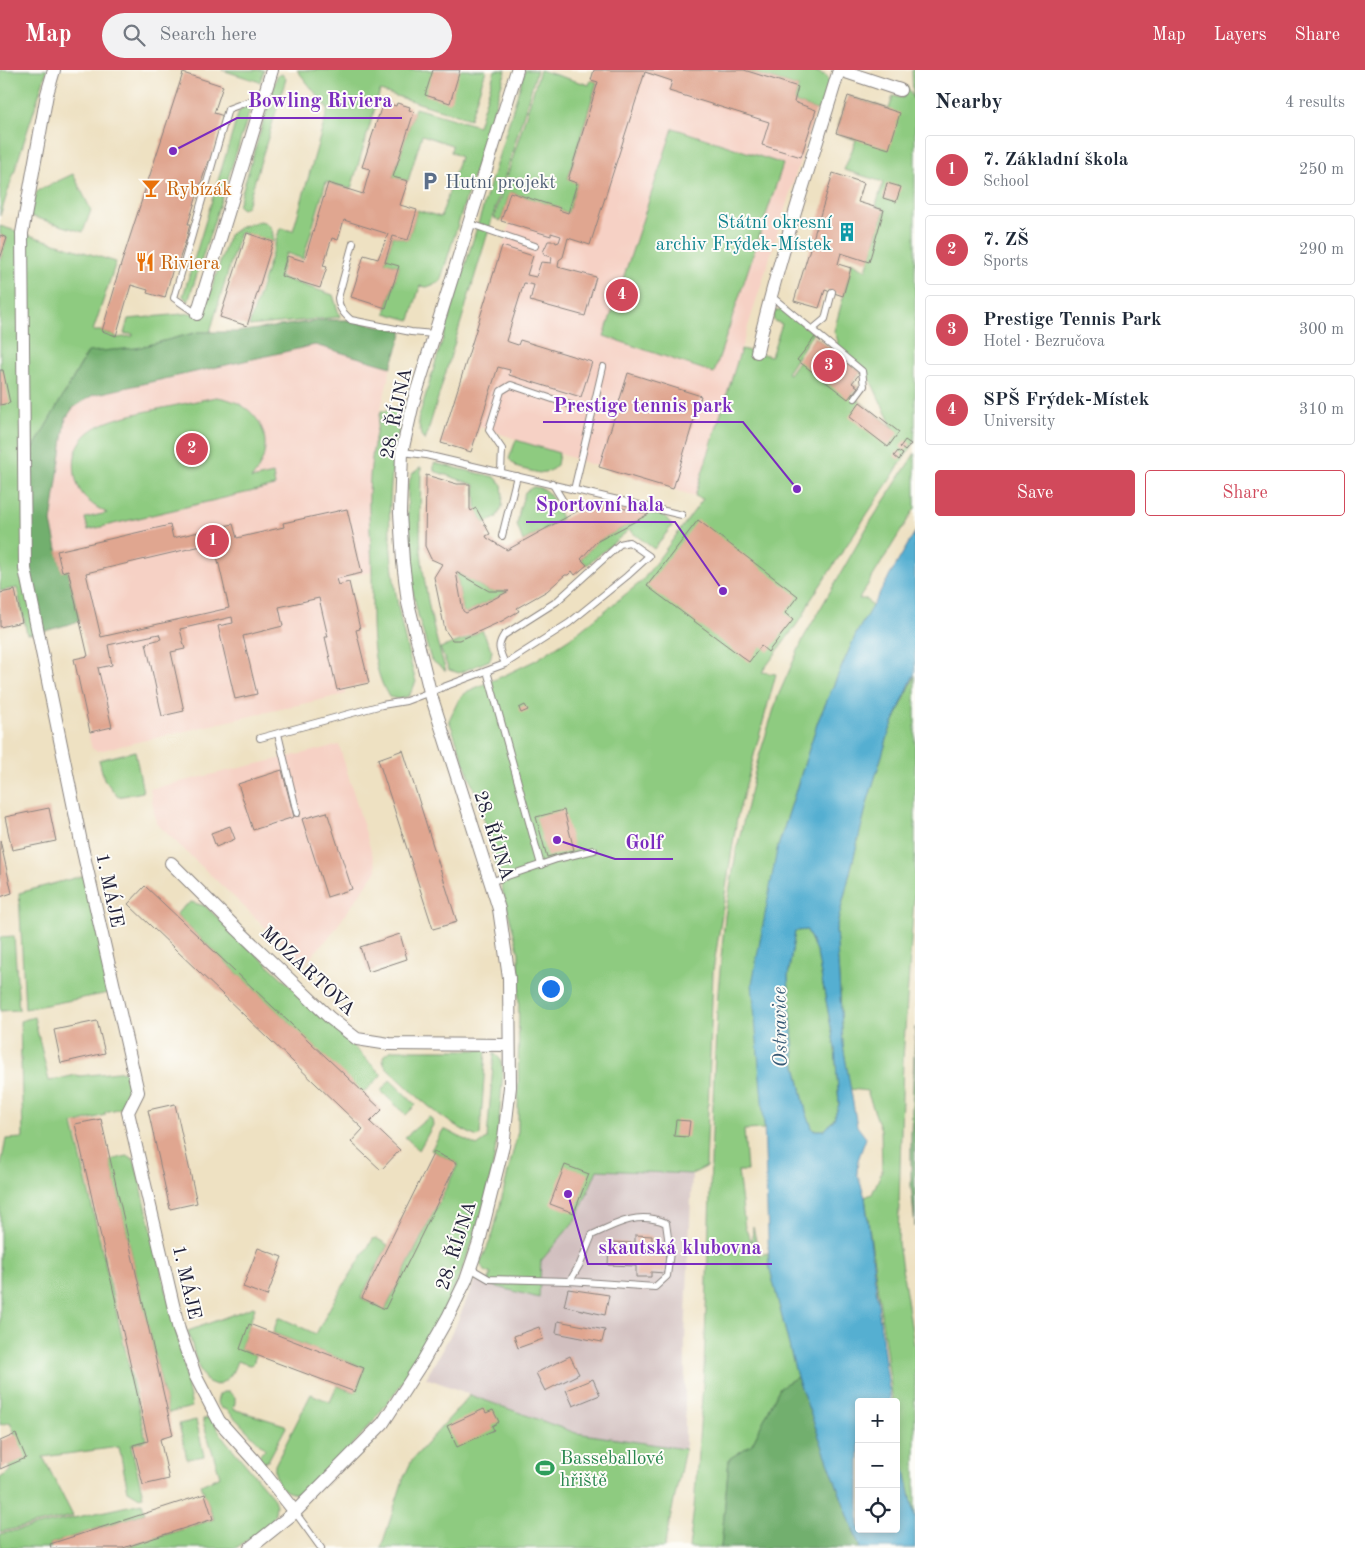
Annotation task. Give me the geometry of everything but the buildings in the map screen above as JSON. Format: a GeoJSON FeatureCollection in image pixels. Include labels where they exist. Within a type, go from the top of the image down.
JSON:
{"type":"FeatureCollection","features":[{"type":"Feature","properties":{"kind":"street","name":"1. MÁJE"},"geometry":{"type":"LineString","coordinates":[[54,70],[47,94],[22,233],[25,569],[82,847],[138,1092],[128,1112],[179,1330],[196,1377],[219,1421],[254,1460],[295,1512]]}},
{"type":"Feature","properties":{"kind":"street"},"geometry":{"type":"LineString","coordinates":[[197,314],[272,70]]}},
{"type":"Feature","properties":{"kind":"street","name":"28. ŘÍJNA"},"geometry":{"type":"LineString","coordinates":[[250,1548],[295,1512],[383,1423],[448,1317],[470,1268],[479,1242],[503,1146],[510,1088],[509,978],[498,908],[430,692],[408,603],[400,513],[402,452],[413,403],[517,70]]}},
{"type":"Feature","properties":{"kind":"street"},"geometry":{"type":"LineString","coordinates":[[757,352],[771,296],[840,70],[900,90]]}},
{"type":"Feature","properties":{"kind":"street","name":"MOZARTOVA"},"geometry":{"type":"LineString","coordinates":[[171,863],[330,1018],[357,1039],[389,1044],[509,1045]]}},
{"type":"Feature","properties":{"kind":"lane"},"geometry":{"type":"LineString","coordinates":[[197,314],[174,298],[228,110],[264,96]]}},
{"type":"Feature","properties":{"kind":"lane"},"geometry":{"type":"LineString","coordinates":[[468,223],[535,246]]}},
{"type":"Feature","properties":{"kind":"lane"},"geometry":{"type":"LineString","coordinates":[[353,243],[338,298],[339,307],[345,315],[350,320],[411,332],[434,334]]}},
{"type":"Feature","properties":{"kind":"lane"},"geometry":{"type":"LineString","coordinates":[[813,329],[825,318],[832,292]]}},
{"type":"Feature","properties":{"kind":"lane"},"geometry":{"type":"LineString","coordinates":[[771,296],[862,371],[864,386],[855,398]]}},
{"type":"Feature","properties":{"kind":"lane"},"geometry":{"type":"LineString","coordinates":[[574,490],[603,367]]}},
{"type":"Feature","properties":{"kind":"lane"},"geometry":{"type":"LineString","coordinates":[[501,472],[502,449],[489,430],[501,391],[511,385],[592,412]]}},
{"type":"Feature","properties":{"kind":"lane"},"geometry":{"type":"LineString","coordinates":[[402,452],[426,455],[552,483],[574,490],[682,515]]}},
{"type":"Feature","properties":{"kind":"lane"},"geometry":{"type":"LineString","coordinates":[[502,536],[518,476]]}},
{"type":"Feature","properties":{"kind":"lane"},"geometry":{"type":"LineString","coordinates":[[552,483],[566,506]]}},
{"type":"Feature","properties":{"kind":"lane"},"geometry":{"type":"LineString","coordinates":[[260,738],[382,705],[406,701],[505,664],[569,623],[649,556],[629,542],[620,544],[556,602],[504,635],[500,642],[499,650],[505,664]]}},
{"type":"Feature","properties":{"kind":"lane"},"geometry":{"type":"LineString","coordinates":[[487,671],[541,865]]}},
{"type":"Feature","properties":{"kind":"lane"},"geometry":{"type":"LineString","coordinates":[[278,734],[297,813]]}},
{"type":"Feature","properties":{"kind":"lane"},"geometry":{"type":"LineString","coordinates":[[490,882],[594,850]]}},
{"type":"Feature","properties":{"kind":"lane"},"geometry":{"type":"LineString","coordinates":[[470,1268],[490,1279],[570,1281],[654,1287],[667,1276],[670,1252],[666,1223],[655,1218],[624,1220],[592,1236],[580,1264],[570,1281]]}},
{"type":"Feature","properties":{"kind":"lane"},"geometry":{"type":"LineString","coordinates":[[295,1512],[321,1548]]}},
{"type":"Feature","properties":{"kind":"shaded area"},"geometry":{"type":"Polygon","coordinates":[[[594,70],[744,70],[798,87],[794,102],[816,110],[695,496],[599,467],[480,427],[471,452],[441,443],[510,224],[510,192],[560,208],[559,210],[568,213],[577,183],[568,180],[597,82],[591,80],[594,70]]]}},
{"type":"Feature","properties":{"kind":"shaded area"},"geometry":{"type":"Polygon","coordinates":[[[315,345],[391,367],[374,438],[369,495],[372,572],[348,576],[360,629],[356,630],[369,683],[345,689],[346,694],[98,751],[92,749],[74,659],[88,655],[68,571],[62,572],[51,522],[66,418],[73,408],[93,395],[315,345]]]}},
{"type":"Feature","properties":{"kind":"shaded area"},"geometry":{"type":"Polygon","coordinates":[[[339,745],[377,870],[330,936],[304,964],[156,823],[150,789],[339,745]]]}},
{"type":"Feature","properties":{"kind":"shaded area"},"geometry":{"type":"Polygon","coordinates":[[[597,1170],[692,1174],[685,1340],[685,1449],[576,1433],[426,1378],[455,1327],[475,1280],[539,1298],[541,1261],[577,1218],[597,1170]]]}},
{"type":"Feature","properties":{"kind":"green space"},"geometry":{"type":"Polygon","coordinates":[[[0,70],[47,70],[0,216],[0,70]]]}},
{"type":"Feature","properties":{"kind":"green space"},"geometry":{"type":"Polygon","coordinates":[[[222,70],[264,70],[260,82],[222,70]]]}},
{"type":"Feature","properties":{"kind":"green space"},"geometry":{"type":"Polygon","coordinates":[[[297,70],[486,70],[470,119],[380,91],[351,189],[326,182],[303,259],[286,253],[279,277],[333,295],[340,317],[249,326],[280,228],[293,231],[328,109],[297,70]]]}},
{"type":"Feature","properties":{"kind":"green space"},"geometry":{"type":"Polygon","coordinates":[[[495,70],[506,70],[440,282],[427,287],[420,286],[410,320],[385,313],[399,266],[385,262],[393,236],[408,240],[417,210],[441,217],[460,157],[451,152],[452,145],[422,135],[408,181],[393,177],[415,108],[478,126],[495,70]]]}},
{"type":"Feature","properties":{"kind":"green space"},"geometry":{"type":"Polygon","coordinates":[[[525,70],[537,70],[425,441],[421,435],[418,420],[525,70]]]}},
{"type":"Feature","properties":{"kind":"green space"},"geometry":{"type":"Polygon","coordinates":[[[540,70],[589,85],[591,80],[597,82],[568,179],[577,183],[568,213],[559,210],[559,208],[510,192],[501,221],[494,218],[540,70]]]}},
{"type":"Feature","properties":{"kind":"green space"},"geometry":{"type":"Polygon","coordinates":[[[744,70],[812,70],[827,76],[829,82],[823,107],[816,110],[794,102],[798,87],[744,70]]]}},
{"type":"Feature","properties":{"kind":"green space"},"geometry":{"type":"Polygon","coordinates":[[[912,70],[915,70],[914,443],[810,601],[803,616],[762,672],[776,674],[737,818],[713,971],[706,1167],[692,1174],[597,1170],[577,1218],[541,1261],[539,1298],[487,1284],[491,1274],[485,1271],[480,1264],[493,1234],[518,1131],[519,953],[481,809],[449,720],[459,699],[468,691],[536,660],[576,634],[642,581],[703,499],[695,496],[741,349],[771,356],[782,324],[774,321],[775,311],[782,309],[813,333],[787,373],[789,374],[815,337],[861,372],[852,383],[858,387],[852,395],[894,428],[869,377],[836,345],[838,341],[834,331],[851,262],[866,270],[885,209],[876,206],[883,182],[844,170],[856,140],[836,133],[848,96],[889,109],[893,96],[903,98],[907,86],[913,99],[912,70]]]}},
{"type":"Feature","properties":{"kind":"green space"},"geometry":{"type":"Polygon","coordinates":[[[282,74],[286,79],[247,206],[242,209],[238,206],[277,76],[282,74]]]}},
{"type":"Feature","properties":{"kind":"green space"},"geometry":{"type":"Polygon","coordinates":[[[252,104],[188,302],[183,296],[239,111],[246,105],[252,104]]]}},
{"type":"Feature","properties":{"kind":"green space"},"geometry":{"type":"Polygon","coordinates":[[[673,128],[783,164],[714,373],[604,336],[673,128]]]}},
{"type":"Feature","properties":{"kind":"green space"},"geometry":{"type":"Polygon","coordinates":[[[73,174],[91,210],[83,232],[30,216],[37,191],[73,174]]]}},
{"type":"Feature","properties":{"kind":"green space"},"geometry":{"type":"Polygon","coordinates":[[[260,221],[271,228],[273,242],[240,232],[210,332],[198,332],[137,348],[87,353],[25,463],[38,633],[27,634],[17,588],[0,591],[0,260],[7,238],[0,235],[0,226],[116,262],[93,331],[102,331],[116,336],[116,338],[133,336],[133,334],[124,334],[128,319],[204,312],[229,235],[240,227],[260,221]]]}},
{"type":"Feature","properties":{"kind":"green space"},"geometry":{"type":"Polygon","coordinates":[[[324,320],[351,320],[403,331],[391,367],[315,345],[93,395],[73,408],[66,418],[51,522],[62,571],[68,570],[80,621],[38,633],[25,569],[25,463],[88,352],[137,348],[198,332],[236,332],[324,320]]]}},
{"type":"Feature","properties":{"kind":"green space"},"geometry":{"type":"Polygon","coordinates":[[[216,397],[244,407],[254,416],[261,427],[265,439],[260,466],[251,479],[273,474],[275,486],[88,530],[85,518],[107,513],[85,498],[76,481],[75,457],[79,444],[87,434],[98,426],[125,416],[216,397]]]}},
{"type":"Feature","properties":{"kind":"green space"},"geometry":{"type":"Polygon","coordinates":[[[403,406],[393,465],[390,501],[391,553],[403,631],[416,682],[409,696],[398,699],[389,697],[382,683],[374,653],[369,494],[376,431],[381,411],[403,406]]]}},
{"type":"Feature","properties":{"kind":"green space"},"geometry":{"type":"Polygon","coordinates":[[[516,440],[559,453],[557,465],[550,471],[539,473],[518,468],[509,459],[516,440]]]}},
{"type":"Feature","properties":{"kind":"green space"},"geometry":{"type":"Polygon","coordinates":[[[915,453],[915,508],[859,599],[867,599],[872,607],[856,634],[818,721],[777,850],[764,1129],[744,1130],[747,1171],[738,1171],[745,1228],[752,1242],[753,1226],[759,1255],[768,1253],[769,1265],[797,1377],[780,1387],[752,1444],[729,1459],[721,1548],[689,1548],[694,1508],[704,1369],[718,992],[725,916],[737,848],[757,763],[778,696],[804,637],[869,524],[915,453]]]}},
{"type":"Feature","properties":{"kind":"green space"},"geometry":{"type":"Polygon","coordinates":[[[434,463],[495,477],[502,485],[503,495],[502,507],[496,518],[484,523],[476,508],[475,485],[434,471],[434,463]]]}},
{"type":"Feature","properties":{"kind":"green space"},"geometry":{"type":"Polygon","coordinates":[[[421,467],[421,551],[433,627],[446,671],[431,660],[410,578],[407,531],[408,485],[412,474],[421,467]]]}},
{"type":"Feature","properties":{"kind":"green space"},"geometry":{"type":"Polygon","coordinates":[[[533,487],[548,493],[562,519],[523,541],[517,525],[520,508],[525,492],[533,487]]]}},
{"type":"Feature","properties":{"kind":"green space"},"geometry":{"type":"Polygon","coordinates":[[[649,514],[665,516],[672,526],[654,549],[629,530],[587,565],[581,559],[596,542],[649,514]]]}},
{"type":"Feature","properties":{"kind":"green space"},"geometry":{"type":"Polygon","coordinates":[[[456,572],[489,591],[509,591],[466,613],[463,611],[456,572]]]}},
{"type":"Feature","properties":{"kind":"green space"},"geometry":{"type":"Polygon","coordinates":[[[482,630],[492,651],[490,660],[459,673],[449,670],[440,648],[466,639],[482,630]]]}},
{"type":"Feature","properties":{"kind":"green space"},"geometry":{"type":"Polygon","coordinates":[[[915,675],[915,883],[903,1059],[898,1243],[915,1350],[915,1517],[900,1445],[900,1398],[892,1398],[865,1197],[872,1194],[882,1171],[881,1130],[867,1091],[850,1089],[843,1045],[836,929],[868,800],[890,730],[915,675]]]}},
{"type":"Feature","properties":{"kind":"green space"},"geometry":{"type":"Polygon","coordinates":[[[135,751],[143,792],[118,797],[104,779],[99,760],[135,751]]]}},
{"type":"Feature","properties":{"kind":"green space"},"geometry":{"type":"Polygon","coordinates":[[[89,874],[114,992],[25,1009],[19,893],[89,874]]]}},
{"type":"Feature","properties":{"kind":"green space"},"geometry":{"type":"Polygon","coordinates":[[[191,902],[205,906],[331,1024],[382,1075],[363,1093],[176,915],[191,902]]]}},
{"type":"Feature","properties":{"kind":"green space"},"geometry":{"type":"Polygon","coordinates":[[[807,930],[817,953],[835,1048],[839,1104],[834,1119],[825,1130],[813,1130],[806,1112],[794,1056],[788,977],[795,931],[807,930]]]}},
{"type":"Feature","properties":{"kind":"green space"},"geometry":{"type":"Polygon","coordinates":[[[14,936],[19,1010],[0,1011],[0,937],[14,936]]]}},
{"type":"Feature","properties":{"kind":"green space"},"geometry":{"type":"Polygon","coordinates":[[[34,1017],[49,1081],[76,1075],[126,1071],[131,1092],[126,1107],[105,1112],[105,1115],[73,1124],[146,1440],[131,1445],[143,1496],[138,1497],[128,1491],[119,1447],[43,1457],[73,1516],[0,1532],[0,1478],[11,1471],[8,1465],[25,1458],[10,1422],[0,1425],[0,1170],[6,1139],[23,1138],[20,1021],[34,1017]]]}},
{"type":"Feature","properties":{"kind":"green space"},"geometry":{"type":"Polygon","coordinates":[[[915,1027],[915,1227],[911,1185],[911,1132],[915,1027]]]}},
{"type":"Feature","properties":{"kind":"green space"},"geometry":{"type":"Polygon","coordinates":[[[392,1050],[486,1050],[480,1135],[477,1137],[451,1123],[417,1096],[385,1066],[383,1061],[384,1055],[392,1050]]]}},
{"type":"Feature","properties":{"kind":"green space"},"geometry":{"type":"Polygon","coordinates":[[[494,1053],[500,1059],[503,1070],[494,1160],[478,1226],[444,1310],[408,1373],[365,1431],[312,1487],[300,1493],[286,1491],[277,1480],[275,1465],[311,1394],[330,1402],[337,1386],[355,1392],[364,1368],[273,1333],[278,1318],[316,1334],[333,1302],[373,1239],[376,1238],[388,1245],[361,1298],[385,1310],[458,1164],[431,1150],[443,1130],[477,1146],[487,1139],[494,1053]]]}},
{"type":"Feature","properties":{"kind":"green space"},"geometry":{"type":"Polygon","coordinates":[[[390,1080],[416,1105],[406,1115],[381,1091],[390,1080]]]}},
{"type":"Feature","properties":{"kind":"green space"},"geometry":{"type":"Polygon","coordinates":[[[429,1117],[432,1119],[433,1125],[419,1150],[405,1137],[429,1117]]]}},
{"type":"Feature","properties":{"kind":"green space"},"geometry":{"type":"Polygon","coordinates":[[[127,1156],[131,1157],[135,1162],[185,1366],[192,1407],[168,1413],[110,1160],[127,1156]]]}},
{"type":"Feature","properties":{"kind":"green space"},"geometry":{"type":"Polygon","coordinates":[[[253,1307],[255,1308],[240,1349],[256,1355],[253,1364],[249,1365],[237,1361],[232,1373],[224,1381],[216,1385],[206,1381],[198,1366],[188,1331],[253,1307]]]}},
{"type":"Feature","properties":{"kind":"green space"},"geometry":{"type":"Polygon","coordinates":[[[797,1377],[860,1548],[721,1548],[729,1459],[752,1444],[780,1387],[797,1377]]]}},
{"type":"Feature","properties":{"kind":"green space"},"geometry":{"type":"Polygon","coordinates":[[[223,1392],[229,1392],[235,1397],[233,1409],[285,1425],[286,1427],[268,1461],[261,1463],[259,1456],[265,1449],[217,1402],[219,1395],[223,1392]]]}},
{"type":"Feature","properties":{"kind":"green space","name":"Basseballové hřiště"},"geometry":{"type":"Polygon","coordinates":[[[470,1395],[576,1433],[685,1449],[664,1548],[381,1548],[404,1477],[412,1460],[470,1395]]]}},
{"type":"Feature","properties":{"kind":"green space"},"geometry":{"type":"Polygon","coordinates":[[[211,1418],[225,1440],[273,1497],[276,1505],[271,1523],[236,1548],[125,1548],[214,1519],[201,1485],[220,1476],[203,1422],[203,1419],[211,1418]]]}},
{"type":"Feature","properties":{"kind":"green space"},"geometry":{"type":"Polygon","coordinates":[[[196,1420],[204,1456],[187,1459],[179,1424],[196,1420]]]}},
{"type":"Feature","properties":{"kind":"green space"},"geometry":{"type":"Polygon","coordinates":[[[142,1503],[145,1513],[50,1544],[51,1548],[0,1548],[0,1534],[142,1503]]]}},
{"type":"Feature","properties":{"kind":"water","name":"Ostravice"},"geometry":{"type":"Polygon","coordinates":[[[915,532],[915,672],[890,730],[868,800],[836,929],[843,1045],[857,1126],[866,1138],[858,1160],[857,1173],[865,1197],[890,1398],[855,1398],[855,1533],[900,1533],[900,1448],[915,1517],[915,1548],[860,1548],[797,1377],[769,1265],[764,1124],[752,984],[777,850],[818,721],[856,634],[915,532]],[[807,930],[795,931],[788,977],[794,1056],[806,1112],[813,1130],[825,1130],[834,1119],[839,1104],[835,1048],[817,953],[807,930]]]}},
{"type":"Feature","properties":{"kind":"place","name":"Bowling Riviera"},"geometry":{"type":"Point","coordinates":[173,151]}},
{"type":"Feature","properties":{"kind":"place","name":"Hutní projekt"},"geometry":{"type":"Point","coordinates":[430,181]}},
{"type":"Feature","properties":{"kind":"place","name":"Rybízák"},"geometry":{"type":"Point","coordinates":[151,188]}},
{"type":"Feature","properties":{"kind":"place","name":"Státní okresní archiv Frýdek-Místek"},"geometry":{"type":"Point","coordinates":[847,232]}},
{"type":"Feature","properties":{"kind":"place","name":"Riviera"},"geometry":{"type":"Point","coordinates":[145,262]}},
{"type":"Feature","properties":{"kind":"place","name":"SPŠ Frýdek-Místek"},"geometry":{"type":"Point","coordinates":[622,295]}},
{"type":"Feature","properties":{"kind":"place","name":"Prestige Tennis Park"},"geometry":{"type":"Point","coordinates":[829,366]}},
{"type":"Feature","properties":{"kind":"place","name":"7. ZŠ"},"geometry":{"type":"Point","coordinates":[192,449]}},
{"type":"Feature","properties":{"kind":"place","name":"Prestige tennis park"},"geometry":{"type":"Point","coordinates":[797,489]}},
{"type":"Feature","properties":{"kind":"place","name":"7. Základní škola"},"geometry":{"type":"Point","coordinates":[213,541]}},
{"type":"Feature","properties":{"kind":"place","name":"Sportovní hala"},"geometry":{"type":"Point","coordinates":[723,591]}},
{"type":"Feature","properties":{"kind":"place","name":"Golf"},"geometry":{"type":"Point","coordinates":[557,840]}},
{"type":"Feature","properties":{"kind":"place","name":"skautská klubovna"},"geometry":{"type":"Point","coordinates":[568,1194]}},
{"type":"Feature","properties":{"kind":"place","name":"Basseballové hřiště"},"geometry":{"type":"Point","coordinates":[545,1468]}}]}
